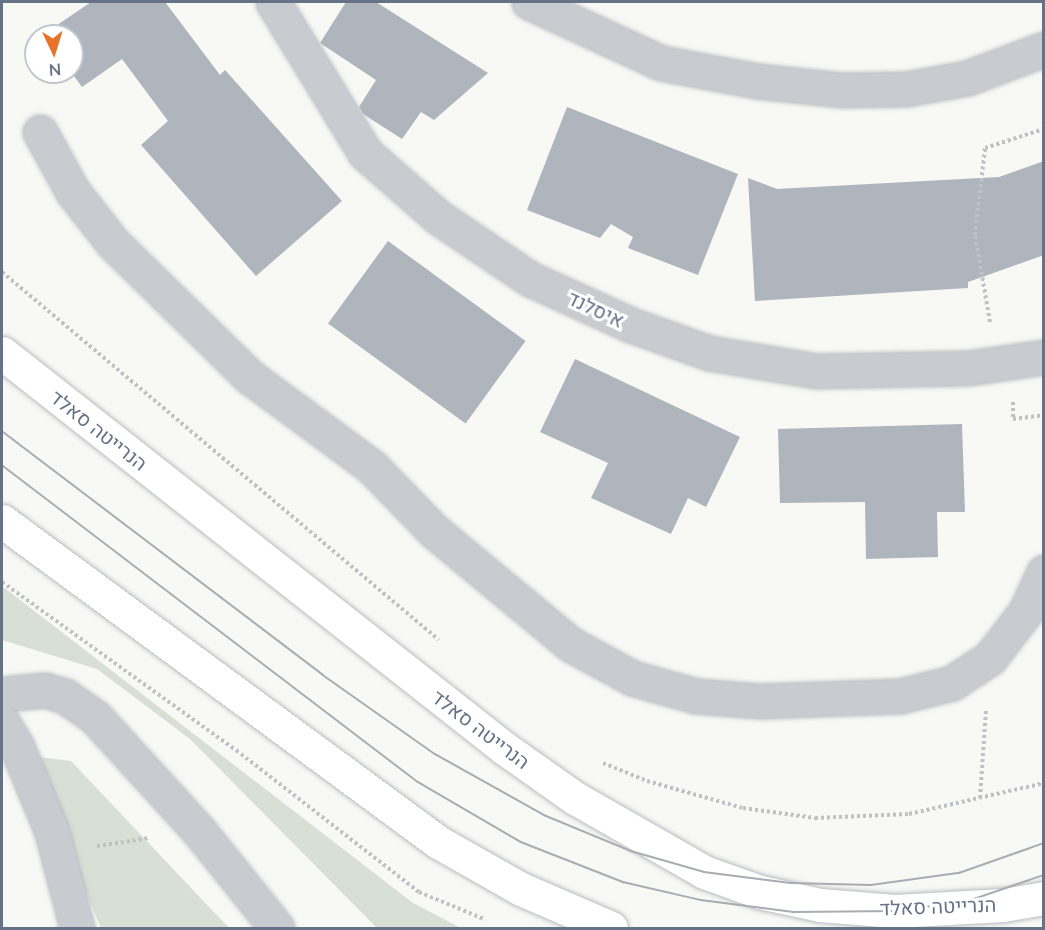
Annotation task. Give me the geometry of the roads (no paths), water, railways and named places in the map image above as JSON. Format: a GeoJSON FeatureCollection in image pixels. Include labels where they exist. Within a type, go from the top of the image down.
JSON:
{"type":"FeatureCollection","features":[{"type":"Feature","properties":{"kind":"main road","name":"הנרייטה סאלד"},"geometry":{"type":"LineString","coordinates":[[2,353],[504,748],[575,798],[704,872],[760,891],[820,905],[895,911],[1003,905],[1044,898]]}},
{"type":"Feature","properties":{"kind":"main road"},"geometry":{"type":"LineString","coordinates":[[2,521],[438,842],[521,889],[611,928]]}},
{"type":"Feature","properties":{"kind":"street","name":"איסלנד"},"geometry":{"type":"LineString","coordinates":[[273,2],[365,153],[438,217],[530,279],[630,325],[709,353],[816,371],[968,368],[1044,357]]}},
{"type":"Feature","properties":{"kind":"street"},"geometry":{"type":"LineString","coordinates":[[529,2],[661,63],[757,81],[841,90],[906,89],[967,78],[1044,49]]}},
{"type":"Feature","properties":{"kind":"street"},"geometry":{"type":"LineString","coordinates":[[40,132],[73,192],[113,243],[241,369],[372,467],[434,531],[570,644],[632,678],[696,696],[760,701],[900,696],[952,683],[990,658],[1026,612],[1044,572]]}},
{"type":"Feature","properties":{"kind":"street"},"geometry":{"type":"LineString","coordinates":[[2,694],[45,690],[65,696],[95,717],[200,831],[277,928]]}},
{"type":"Feature","properties":{"kind":"street"},"geometry":{"type":"LineString","coordinates":[[2,722],[17,747],[52,832],[77,928]]}},
{"type":"Feature","properties":{"kind":"tram line"},"geometry":{"type":"LineString","coordinates":[[2,431],[323,675],[435,754],[544,815],[631,851],[704,872],[790,883],[871,885],[959,873],[1044,843]]}},
{"type":"Feature","properties":{"kind":"tram line"},"geometry":{"type":"LineString","coordinates":[[2,465],[418,782],[521,842],[623,882],[701,900],[793,912],[895,911],[968,901],[1044,875]]}}]}
